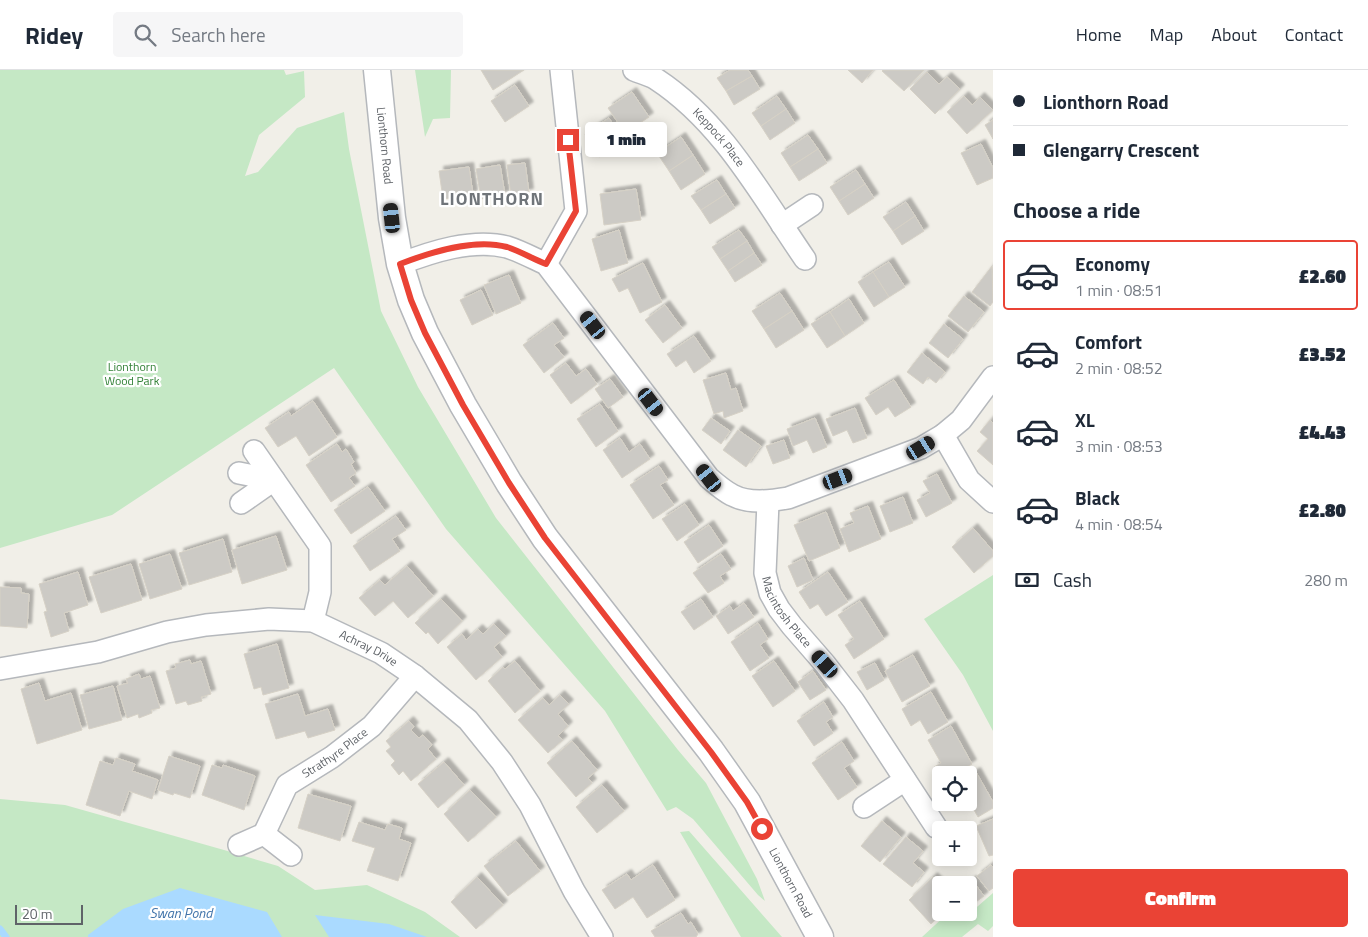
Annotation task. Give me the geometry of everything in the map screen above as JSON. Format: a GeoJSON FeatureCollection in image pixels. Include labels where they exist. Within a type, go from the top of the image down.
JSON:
{"type":"FeatureCollection","features":[{"type":"Feature","properties":{"kind":"street","name":"Lionthorn Road"},"geometry":{"type":"LineString","coordinates":[[377,70],[392,218],[400,264],[411,300],[425,333],[463,405],[509,483],[545,538],[711,752],[747,802],[820,937]]}},
{"type":"Feature","properties":{"kind":"street"},"geometry":{"type":"LineString","coordinates":[[546,264],[576,211],[561,70]]}},
{"type":"Feature","properties":{"kind":"street","name":"Keppock Place"},"geometry":{"type":"LineString","coordinates":[[634,70],[654,78],[683,100],[726,143],[804,259]]}},
{"type":"Feature","properties":{"kind":"street"},"geometry":{"type":"LineString","coordinates":[[782,226],[812,204]]}},
{"type":"Feature","properties":{"kind":"street"},"geometry":{"type":"LineString","coordinates":[[400,264],[430,253],[457,247],[483,245],[506,247],[546,264],[709,478],[733,496],[768,502],[788,498],[921,448],[943,435],[961,420],[993,377]]}},
{"type":"Feature","properties":{"kind":"street"},"geometry":{"type":"LineString","coordinates":[[943,435],[969,480],[993,502]]}},
{"type":"Feature","properties":{"kind":"street"},"geometry":{"type":"LineString","coordinates":[[254,451],[320,546],[320,592],[313,621]]}},
{"type":"Feature","properties":{"kind":"street"},"geometry":{"type":"LineString","coordinates":[[239,472],[274,480]]}},
{"type":"Feature","properties":{"kind":"street"},"geometry":{"type":"LineString","coordinates":[[241,503],[274,480]]}},
{"type":"Feature","properties":{"kind":"street","name":"Macintosh Place"},"geometry":{"type":"LineString","coordinates":[[768,502],[765,573],[770,593],[792,626],[853,700],[933,821]]}},
{"type":"Feature","properties":{"kind":"street","name":"Achray Drive"},"geometry":{"type":"LineString","coordinates":[[0,669],[98,652],[167,632],[206,625],[269,619],[313,621],[381,653],[415,676],[468,720],[502,762],[530,805],[574,891],[602,937]]}},
{"type":"Feature","properties":{"kind":"street","name":"Strathyre Place"},"geometry":{"type":"LineString","coordinates":[[264,834],[287,784],[332,757],[372,726],[415,676]]}},
{"type":"Feature","properties":{"kind":"street"},"geometry":{"type":"LineString","coordinates":[[864,807],[905,780]]}},
{"type":"Feature","properties":{"kind":"street"},"geometry":{"type":"LineString","coordinates":[[239,845],[264,834],[291,855]]}},
{"type":"Feature","properties":{"kind":"green space","name":"Lionthorn Wood Park"},"geometry":{"type":"Polygon","coordinates":[[[0,70],[284,70],[286,75],[304,71],[305,97],[259,135],[245,176],[258,172],[297,128],[344,112],[349,149],[381,311],[418,387],[496,518],[706,783],[757,879],[765,901],[693,819],[676,807],[667,811],[605,711],[446,529],[334,368],[112,515],[0,548],[0,70]]]}},
{"type":"Feature","properties":{"kind":"green space"},"geometry":{"type":"Polygon","coordinates":[[[415,70],[451,70],[450,118],[433,119],[425,137],[415,70]]]}},
{"type":"Feature","properties":{"kind":"green space"},"geometry":{"type":"Polygon","coordinates":[[[993,575],[993,731],[963,675],[924,619],[993,575]]]}},
{"type":"Feature","properties":{"kind":"green space"},"geometry":{"type":"Polygon","coordinates":[[[0,799],[65,805],[224,850],[278,866],[315,890],[367,885],[425,912],[460,937],[0,937],[0,799]]]}},
{"type":"Feature","properties":{"kind":"green space"},"geometry":{"type":"Polygon","coordinates":[[[689,831],[782,937],[741,937],[680,832],[689,831]]]}},
{"type":"Feature","properties":{"kind":"green space"},"geometry":{"type":"Polygon","coordinates":[[[993,893],[993,926],[988,931],[978,924],[962,937],[922,937],[939,921],[977,921],[977,907],[993,893]]]}},
{"type":"Feature","properties":{"kind":"water","name":"Swan Pond"},"geometry":{"type":"Polygon","coordinates":[[[180,888],[267,912],[282,937],[88,937],[88,935],[123,909],[180,888]]]}},
{"type":"Feature","properties":{"kind":"water"},"geometry":{"type":"Polygon","coordinates":[[[315,915],[389,924],[427,937],[329,937],[315,915]]]}},
{"type":"Feature","properties":{"kind":"building"},"geometry":{"type":"Polygon","coordinates":[[[481,70],[524,70],[493,90],[481,70]]]}},
{"type":"Feature","properties":{"kind":"building"},"geometry":{"type":"Polygon","coordinates":[[[730,70],[748,70],[752,76],[726,91],[717,78],[730,70]]]}},
{"type":"Feature","properties":{"kind":"building"},"geometry":{"type":"Polygon","coordinates":[[[848,70],[873,70],[862,83],[848,70]]]}},
{"type":"Feature","properties":{"kind":"building"},"geometry":{"type":"Polygon","coordinates":[[[883,70],[924,70],[904,91],[883,70]]]}},
{"type":"Feature","properties":{"kind":"building"},"geometry":{"type":"Polygon","coordinates":[[[927,72],[939,84],[947,77],[960,89],[935,114],[910,89],[927,72]]]}},
{"type":"Feature","properties":{"kind":"building"},"geometry":{"type":"Polygon","coordinates":[[[752,76],[760,89],[734,105],[726,91],[752,76]]]}},
{"type":"Feature","properties":{"kind":"building"},"geometry":{"type":"Polygon","coordinates":[[[515,85],[529,106],[505,122],[491,101],[515,85]]]}},
{"type":"Feature","properties":{"kind":"building"},"geometry":{"type":"Polygon","coordinates":[[[632,92],[649,117],[625,133],[608,108],[632,92]]]}},
{"type":"Feature","properties":{"kind":"building"},"geometry":{"type":"Polygon","coordinates":[[[777,96],[786,109],[761,126],[752,113],[777,96]]]}},
{"type":"Feature","properties":{"kind":"building"},"geometry":{"type":"Polygon","coordinates":[[[964,96],[972,105],[980,97],[993,110],[967,134],[947,112],[964,96]]]}},
{"type":"Feature","properties":{"kind":"building"},"geometry":{"type":"Polygon","coordinates":[[[786,109],[795,123],[770,140],[761,126],[786,109]]]}},
{"type":"Feature","properties":{"kind":"building"},"geometry":{"type":"Polygon","coordinates":[[[609,118],[624,141],[599,157],[585,134],[609,118]]]}},
{"type":"Feature","properties":{"kind":"building"},"geometry":{"type":"Polygon","coordinates":[[[993,120],[993,139],[985,125],[993,120]]]}},
{"type":"Feature","properties":{"kind":"building"},"geometry":{"type":"Polygon","coordinates":[[[808,135],[818,149],[790,167],[781,153],[808,135]]]}},
{"type":"Feature","properties":{"kind":"building"},"geometry":{"type":"Polygon","coordinates":[[[681,137],[693,155],[669,171],[657,153],[681,137]]]}},
{"type":"Feature","properties":{"kind":"building"},"geometry":{"type":"Polygon","coordinates":[[[981,144],[993,168],[993,178],[977,185],[961,153],[981,144]]]}},
{"type":"Feature","properties":{"kind":"building"},"geometry":{"type":"Polygon","coordinates":[[[818,149],[827,163],[799,181],[790,167],[818,149]]]}},
{"type":"Feature","properties":{"kind":"building"},"geometry":{"type":"Polygon","coordinates":[[[693,155],[705,174],[681,190],[669,171],[693,155]]]}},
{"type":"Feature","properties":{"kind":"building"},"geometry":{"type":"Polygon","coordinates":[[[525,163],[529,193],[511,196],[507,165],[525,163]]]}},
{"type":"Feature","properties":{"kind":"building"},"geometry":{"type":"Polygon","coordinates":[[[500,165],[505,195],[481,199],[476,169],[500,165]]]}},
{"type":"Feature","properties":{"kind":"building"},"geometry":{"type":"Polygon","coordinates":[[[469,167],[473,195],[443,199],[439,171],[469,167]]]}},
{"type":"Feature","properties":{"kind":"building"},"geometry":{"type":"Polygon","coordinates":[[[856,170],[865,184],[839,201],[830,187],[856,170]]]}},
{"type":"Feature","properties":{"kind":"building"},"geometry":{"type":"Polygon","coordinates":[[[717,180],[726,194],[701,210],[691,196],[717,180]]]}},
{"type":"Feature","properties":{"kind":"building"},"geometry":{"type":"Polygon","coordinates":[[[865,184],[874,198],[848,215],[839,201],[865,184]]]}},
{"type":"Feature","properties":{"kind":"building"},"geometry":{"type":"Polygon","coordinates":[[[636,189],[641,220],[604,225],[600,194],[636,189]]]}},
{"type":"Feature","properties":{"kind":"building"},"geometry":{"type":"Polygon","coordinates":[[[726,194],[735,208],[710,224],[701,210],[726,194]]]}},
{"type":"Feature","properties":{"kind":"building"},"geometry":{"type":"Polygon","coordinates":[[[906,202],[915,216],[893,231],[883,217],[906,202]]]}},
{"type":"Feature","properties":{"kind":"building"},"geometry":{"type":"Polygon","coordinates":[[[915,216],[924,231],[902,245],[893,231],[915,216]]]}},
{"type":"Feature","properties":{"kind":"building"},"geometry":{"type":"Polygon","coordinates":[[[619,230],[628,263],[601,271],[592,239],[619,230]]]}},
{"type":"Feature","properties":{"kind":"building"},"geometry":{"type":"Polygon","coordinates":[[[739,230],[747,241],[720,259],[712,247],[739,230]]]}},
{"type":"Feature","properties":{"kind":"building"},"geometry":{"type":"Polygon","coordinates":[[[747,241],[754,253],[728,271],[720,259],[747,241]]]}},
{"type":"Feature","properties":{"kind":"building"},"geometry":{"type":"Polygon","coordinates":[[[754,253],[762,265],[735,282],[728,271],[754,253]]]}},
{"type":"Feature","properties":{"kind":"building"},"geometry":{"type":"Polygon","coordinates":[[[889,262],[905,287],[889,297],[873,272],[889,262]]]}},
{"type":"Feature","properties":{"kind":"building"},"geometry":{"type":"Polygon","coordinates":[[[643,263],[662,302],[640,313],[628,288],[619,292],[612,279],[643,263]]]}},
{"type":"Feature","properties":{"kind":"building"},"geometry":{"type":"Polygon","coordinates":[[[992,266],[993,302],[990,306],[972,292],[992,266]]]}},
{"type":"Feature","properties":{"kind":"building"},"geometry":{"type":"Polygon","coordinates":[[[873,272],[889,297],[874,307],[858,282],[873,272]]]}},
{"type":"Feature","properties":{"kind":"building"},"geometry":{"type":"Polygon","coordinates":[[[509,275],[521,303],[496,314],[484,285],[509,275]]]}},
{"type":"Feature","properties":{"kind":"building"},"geometry":{"type":"Polygon","coordinates":[[[481,290],[493,315],[472,325],[460,300],[481,290]]]}},
{"type":"Feature","properties":{"kind":"building"},"geometry":{"type":"Polygon","coordinates":[[[780,293],[792,311],[764,329],[752,311],[780,293]]]}},
{"type":"Feature","properties":{"kind":"building"},"geometry":{"type":"Polygon","coordinates":[[[964,296],[984,312],[968,332],[948,316],[964,296]]]}},
{"type":"Feature","properties":{"kind":"building"},"geometry":{"type":"Polygon","coordinates":[[[849,299],[864,323],[845,336],[830,312],[849,299]]]}},
{"type":"Feature","properties":{"kind":"building"},"geometry":{"type":"Polygon","coordinates":[[[665,305],[682,328],[663,343],[645,320],[665,305]]]}},
{"type":"Feature","properties":{"kind":"building"},"geometry":{"type":"Polygon","coordinates":[[[792,311],[804,330],[776,348],[764,329],[792,311]]]}},
{"type":"Feature","properties":{"kind":"building"},"geometry":{"type":"Polygon","coordinates":[[[830,312],[845,336],[827,348],[811,324],[830,312]]]}},
{"type":"Feature","properties":{"kind":"building"},"geometry":{"type":"Polygon","coordinates":[[[553,323],[564,338],[554,345],[564,357],[544,373],[523,345],[553,323]]]}},
{"type":"Feature","properties":{"kind":"building"},"geometry":{"type":"Polygon","coordinates":[[[944,324],[963,339],[948,358],[929,343],[944,324]]]}},
{"type":"Feature","properties":{"kind":"building"},"geometry":{"type":"Polygon","coordinates":[[[694,336],[711,361],[694,373],[686,360],[676,367],[667,354],[694,336]]]}},
{"type":"Feature","properties":{"kind":"building"},"geometry":{"type":"Polygon","coordinates":[[[922,353],[945,372],[936,383],[928,377],[923,384],[907,372],[922,353]]]}},
{"type":"Feature","properties":{"kind":"building"},"geometry":{"type":"Polygon","coordinates":[[[566,363],[576,376],[586,369],[597,384],[571,404],[550,375],[566,363]]]}},
{"type":"Feature","properties":{"kind":"building"},"geometry":{"type":"Polygon","coordinates":[[[726,373],[731,390],[736,388],[743,411],[724,418],[723,411],[714,414],[703,380],[726,373]]]}},
{"type":"Feature","properties":{"kind":"building"},"geometry":{"type":"Polygon","coordinates":[[[610,379],[623,397],[608,408],[595,389],[610,379]]]}},
{"type":"Feature","properties":{"kind":"building"},"geometry":{"type":"Polygon","coordinates":[[[894,380],[911,407],[895,417],[888,407],[876,415],[865,398],[894,380]]]}},
{"type":"Feature","properties":{"kind":"building"},"geometry":{"type":"Polygon","coordinates":[[[313,401],[337,437],[309,456],[296,436],[278,447],[265,428],[289,412],[291,416],[313,401]]]}},
{"type":"Feature","properties":{"kind":"building"},"geometry":{"type":"Polygon","coordinates":[[[600,404],[618,431],[596,447],[577,419],[600,404]]]}},
{"type":"Feature","properties":{"kind":"building"},"geometry":{"type":"Polygon","coordinates":[[[855,408],[867,438],[853,443],[847,430],[833,436],[826,419],[855,408]]]}},
{"type":"Feature","properties":{"kind":"building"},"geometry":{"type":"Polygon","coordinates":[[[711,418],[730,431],[721,444],[702,430],[711,418]]]}},
{"type":"Feature","properties":{"kind":"building"},"geometry":{"type":"Polygon","coordinates":[[[815,418],[827,447],[813,453],[807,440],[793,446],[787,429],[815,418]]]}},
{"type":"Feature","properties":{"kind":"building"},"geometry":{"type":"Polygon","coordinates":[[[990,420],[993,423],[993,465],[977,451],[988,439],[980,432],[990,420]]]}},
{"type":"Feature","properties":{"kind":"building"},"geometry":{"type":"Polygon","coordinates":[[[738,430],[761,446],[746,467],[723,450],[738,430]]]}},
{"type":"Feature","properties":{"kind":"building"},"geometry":{"type":"Polygon","coordinates":[[[620,438],[629,452],[640,444],[650,459],[622,478],[603,450],[620,438]]]}},
{"type":"Feature","properties":{"kind":"building"},"geometry":{"type":"Polygon","coordinates":[[[784,440],[790,458],[773,464],[766,446],[784,440]]]}},
{"type":"Feature","properties":{"kind":"building"},"geometry":{"type":"Polygon","coordinates":[[[337,444],[342,452],[346,449],[354,462],[351,464],[356,473],[349,478],[355,486],[331,502],[306,465],[337,444]]]}},
{"type":"Feature","properties":{"kind":"building"},"geometry":{"type":"Polygon","coordinates":[[[659,466],[668,480],[660,485],[674,505],[653,519],[630,485],[659,466]]]}},
{"type":"Feature","properties":{"kind":"building"},"geometry":{"type":"Polygon","coordinates":[[[937,474],[952,503],[926,517],[917,500],[930,493],[923,481],[937,474]]]}},
{"type":"Feature","properties":{"kind":"building"},"geometry":{"type":"Polygon","coordinates":[[[368,487],[385,511],[351,534],[334,510],[368,487]]]}},
{"type":"Feature","properties":{"kind":"building"},"geometry":{"type":"Polygon","coordinates":[[[903,497],[913,523],[890,532],[880,506],[903,497]]]}},
{"type":"Feature","properties":{"kind":"building"},"geometry":{"type":"Polygon","coordinates":[[[685,504],[699,525],[677,541],[662,519],[685,504]]]}},
{"type":"Feature","properties":{"kind":"building"},"geometry":{"type":"Polygon","coordinates":[[[868,506],[881,539],[849,552],[840,529],[854,523],[850,513],[868,506]]]}},
{"type":"Feature","properties":{"kind":"building"},"geometry":{"type":"Polygon","coordinates":[[[826,512],[840,548],[809,561],[794,525],[826,512]]]}},
{"type":"Feature","properties":{"kind":"building"},"geometry":{"type":"Polygon","coordinates":[[[396,516],[406,530],[392,539],[400,551],[370,571],[353,546],[396,516]]]}},
{"type":"Feature","properties":{"kind":"building"},"geometry":{"type":"Polygon","coordinates":[[[709,525],[723,546],[698,563],[684,542],[709,525]]]}},
{"type":"Feature","properties":{"kind":"building"},"geometry":{"type":"Polygon","coordinates":[[[973,528],[993,551],[993,556],[974,573],[952,547],[973,528]]]}},
{"type":"Feature","properties":{"kind":"building"},"geometry":{"type":"Polygon","coordinates":[[[276,536],[287,570],[242,584],[232,550],[276,536]]]}},
{"type":"Feature","properties":{"kind":"building"},"geometry":{"type":"Polygon","coordinates":[[[223,539],[232,572],[189,585],[179,553],[223,539]]]}},
{"type":"Feature","properties":{"kind":"building"},"geometry":{"type":"Polygon","coordinates":[[[170,554],[182,589],[150,599],[139,564],[170,554]]]}},
{"type":"Feature","properties":{"kind":"building"},"geometry":{"type":"Polygon","coordinates":[[[721,554],[731,569],[720,576],[724,583],[708,593],[693,573],[721,554]]]}},
{"type":"Feature","properties":{"kind":"building"},"geometry":{"type":"Polygon","coordinates":[[[804,558],[813,580],[797,587],[788,566],[804,558]]]}},
{"type":"Feature","properties":{"kind":"building"},"geometry":{"type":"Polygon","coordinates":[[[131,564],[142,600],[101,613],[89,577],[131,564]]]}},
{"type":"Feature","properties":{"kind":"building"},"geometry":{"type":"Polygon","coordinates":[[[407,566],[433,596],[408,618],[393,601],[375,616],[359,598],[380,580],[385,585],[407,566]]]}},
{"type":"Feature","properties":{"kind":"building"},"geometry":{"type":"Polygon","coordinates":[[[78,572],[88,605],[64,613],[69,631],[51,637],[44,612],[47,611],[39,584],[78,572]]]}},
{"type":"Feature","properties":{"kind":"building"},"geometry":{"type":"Polygon","coordinates":[[[828,572],[848,602],[826,616],[818,604],[810,609],[799,592],[828,572]]]}},
{"type":"Feature","properties":{"kind":"building"},"geometry":{"type":"Polygon","coordinates":[[[0,587],[21,588],[21,593],[29,594],[27,628],[0,626],[0,587]]]}},
{"type":"Feature","properties":{"kind":"building"},"geometry":{"type":"Polygon","coordinates":[[[441,599],[462,621],[438,644],[428,632],[426,634],[415,623],[441,599]]]}},
{"type":"Feature","properties":{"kind":"building"},"geometry":{"type":"Polygon","coordinates":[[[701,599],[713,617],[694,630],[681,612],[701,599]]]}},
{"type":"Feature","properties":{"kind":"building"},"geometry":{"type":"Polygon","coordinates":[[[860,601],[884,639],[854,659],[845,645],[854,639],[838,615],[860,601]]]}},
{"type":"Feature","properties":{"kind":"building"},"geometry":{"type":"Polygon","coordinates":[[[744,603],[754,617],[728,634],[716,616],[730,606],[733,611],[744,603]]]}},
{"type":"Feature","properties":{"kind":"building"},"geometry":{"type":"Polygon","coordinates":[[[758,623],[768,639],[760,645],[769,658],[750,671],[731,642],[758,623]]]}},
{"type":"Feature","properties":{"kind":"building"},"geometry":{"type":"Polygon","coordinates":[[[494,624],[506,636],[494,647],[502,657],[476,680],[447,647],[462,634],[466,640],[478,629],[483,634],[494,624]]]}},
{"type":"Feature","properties":{"kind":"building"},"geometry":{"type":"Polygon","coordinates":[[[277,644],[289,688],[263,695],[261,687],[254,689],[244,654],[277,644]]]}},
{"type":"Feature","properties":{"kind":"building"},"geometry":{"type":"Polygon","coordinates":[[[913,655],[930,686],[902,702],[885,671],[913,655]]]}},
{"type":"Feature","properties":{"kind":"building"},"geometry":{"type":"Polygon","coordinates":[[[190,660],[191,664],[201,661],[211,694],[201,697],[202,701],[188,705],[186,701],[176,704],[166,671],[176,668],[175,664],[190,660]]]}},
{"type":"Feature","properties":{"kind":"building"},"geometry":{"type":"Polygon","coordinates":[[[515,661],[540,691],[515,713],[488,681],[503,667],[505,669],[515,661]]]}},
{"type":"Feature","properties":{"kind":"building"},"geometry":{"type":"Polygon","coordinates":[[[774,661],[795,691],[773,707],[752,676],[774,661]]]}},
{"type":"Feature","properties":{"kind":"building"},"geometry":{"type":"Polygon","coordinates":[[[875,663],[884,680],[867,690],[857,672],[875,663]]]}},
{"type":"Feature","properties":{"kind":"building"},"geometry":{"type":"Polygon","coordinates":[[[813,671],[826,690],[810,700],[798,682],[813,671]]]}},
{"type":"Feature","properties":{"kind":"building"},"geometry":{"type":"Polygon","coordinates":[[[139,674],[141,679],[150,676],[160,708],[151,710],[152,713],[139,718],[138,714],[127,718],[117,686],[128,683],[126,679],[139,674]]]}},
{"type":"Feature","properties":{"kind":"building"},"geometry":{"type":"Polygon","coordinates":[[[39,683],[45,701],[71,693],[82,730],[37,744],[21,689],[39,683]]]}},
{"type":"Feature","properties":{"kind":"building"},"geometry":{"type":"Polygon","coordinates":[[[113,686],[122,720],[89,729],[80,695],[113,686]]]}},
{"type":"Feature","properties":{"kind":"building"},"geometry":{"type":"Polygon","coordinates":[[[931,692],[948,722],[928,734],[920,720],[911,726],[902,709],[931,692]]]}},
{"type":"Feature","properties":{"kind":"building"},"geometry":{"type":"Polygon","coordinates":[[[298,694],[305,716],[328,709],[335,730],[308,738],[305,731],[276,739],[265,704],[298,694]]]}},
{"type":"Feature","properties":{"kind":"building"},"geometry":{"type":"Polygon","coordinates":[[[560,695],[569,704],[558,714],[568,726],[558,736],[563,740],[548,753],[518,720],[543,698],[549,705],[560,695]]]}},
{"type":"Feature","properties":{"kind":"building"},"geometry":{"type":"Polygon","coordinates":[[[824,702],[833,717],[826,722],[833,733],[814,746],[797,721],[824,702]]]}},
{"type":"Feature","properties":{"kind":"building"},"geometry":{"type":"Polygon","coordinates":[[[409,721],[414,727],[411,730],[419,738],[423,735],[432,745],[428,749],[436,759],[411,781],[403,771],[399,775],[391,765],[395,761],[386,751],[391,747],[386,741],[409,721]]]}},
{"type":"Feature","properties":{"kind":"building"},"geometry":{"type":"Polygon","coordinates":[[[951,726],[972,764],[969,766],[936,766],[941,763],[928,740],[951,726]]]}},
{"type":"Feature","properties":{"kind":"building"},"geometry":{"type":"Polygon","coordinates":[[[572,741],[597,770],[588,778],[592,783],[576,797],[547,763],[572,741]]]}},
{"type":"Feature","properties":{"kind":"building"},"geometry":{"type":"Polygon","coordinates":[[[842,742],[854,761],[844,768],[857,787],[838,800],[812,763],[842,742]]]}},
{"type":"Feature","properties":{"kind":"building"},"geometry":{"type":"Polygon","coordinates":[[[169,756],[200,766],[190,798],[158,790],[169,756]]]}},
{"type":"Feature","properties":{"kind":"building"},"geometry":{"type":"Polygon","coordinates":[[[116,758],[135,764],[132,771],[158,780],[152,799],[129,791],[120,816],[86,805],[100,761],[113,765],[116,758]]]}},
{"type":"Feature","properties":{"kind":"building"},"geometry":{"type":"Polygon","coordinates":[[[444,762],[464,785],[438,808],[418,784],[444,762]]]}},
{"type":"Feature","properties":{"kind":"building"},"geometry":{"type":"Polygon","coordinates":[[[212,765],[222,768],[223,765],[255,776],[244,810],[202,795],[212,765]]]}},
{"type":"Feature","properties":{"kind":"building"},"geometry":{"type":"Polygon","coordinates":[[[977,774],[993,802],[993,808],[978,817],[975,811],[977,811],[977,774]]]}},
{"type":"Feature","properties":{"kind":"building"},"geometry":{"type":"Polygon","coordinates":[[[602,785],[624,811],[597,833],[576,807],[602,785]]]}},
{"type":"Feature","properties":{"kind":"building"},"geometry":{"type":"Polygon","coordinates":[[[470,790],[496,817],[468,842],[444,814],[470,790]]]}},
{"type":"Feature","properties":{"kind":"building"},"geometry":{"type":"Polygon","coordinates":[[[308,794],[351,806],[340,841],[298,828],[308,794]]]}},
{"type":"Feature","properties":{"kind":"building"},"geometry":{"type":"Polygon","coordinates":[[[993,819],[993,855],[989,856],[977,826],[993,819]]]}},
{"type":"Feature","properties":{"kind":"building"},"geometry":{"type":"Polygon","coordinates":[[[882,821],[901,837],[880,862],[861,846],[882,821]]]}},
{"type":"Feature","properties":{"kind":"building"},"geometry":{"type":"Polygon","coordinates":[[[359,822],[385,830],[388,824],[402,828],[399,839],[411,843],[398,881],[367,871],[375,848],[352,841],[359,822]]]}},
{"type":"Feature","properties":{"kind":"building"},"geometry":{"type":"Polygon","coordinates":[[[906,837],[923,851],[913,863],[924,872],[912,887],[883,864],[906,837]]]}},
{"type":"Feature","properties":{"kind":"building"},"geometry":{"type":"Polygon","coordinates":[[[516,841],[540,871],[508,896],[484,866],[516,841]]]}},
{"type":"Feature","properties":{"kind":"building"},"geometry":{"type":"Polygon","coordinates":[[[653,865],[675,900],[647,918],[633,897],[615,909],[602,890],[627,874],[631,880],[653,865]]]}},
{"type":"Feature","properties":{"kind":"building"},"geometry":{"type":"Polygon","coordinates":[[[991,865],[993,867],[993,888],[989,891],[977,876],[991,865]]]}},
{"type":"Feature","properties":{"kind":"building"},"geometry":{"type":"Polygon","coordinates":[[[477,877],[503,905],[476,929],[451,902],[477,877]]]}},
{"type":"Feature","properties":{"kind":"building"},"geometry":{"type":"Polygon","coordinates":[[[932,878],[932,921],[934,921],[931,924],[909,900],[932,878]]]}},
{"type":"Feature","properties":{"kind":"building"},"geometry":{"type":"Polygon","coordinates":[[[977,887],[984,896],[977,901],[977,887]]]}},
{"type":"Feature","properties":{"kind":"building"},"geometry":{"type":"Polygon","coordinates":[[[681,913],[688,924],[691,922],[698,934],[696,937],[655,937],[651,931],[681,913]]]}},
{"type":"Feature","properties":{"kind":"waterway"},"geometry":{"type":"LineString","coordinates":[[0,929],[6,937]]}},
{"type":"Feature","properties":{"kind":"district","name":"LIONTHORN"},"geometry":{"type":"Point","coordinates":[492,199]}},
{"type":"Feature","properties":{"kind":"route"},"geometry":{"type":"LineString","coordinates":[[568,140],[576,211],[546,264],[506,247],[483,245],[457,247],[430,253],[400,264],[411,300],[425,333],[463,405],[509,483],[545,538],[711,752],[747,802],[762,829]]}}]}
